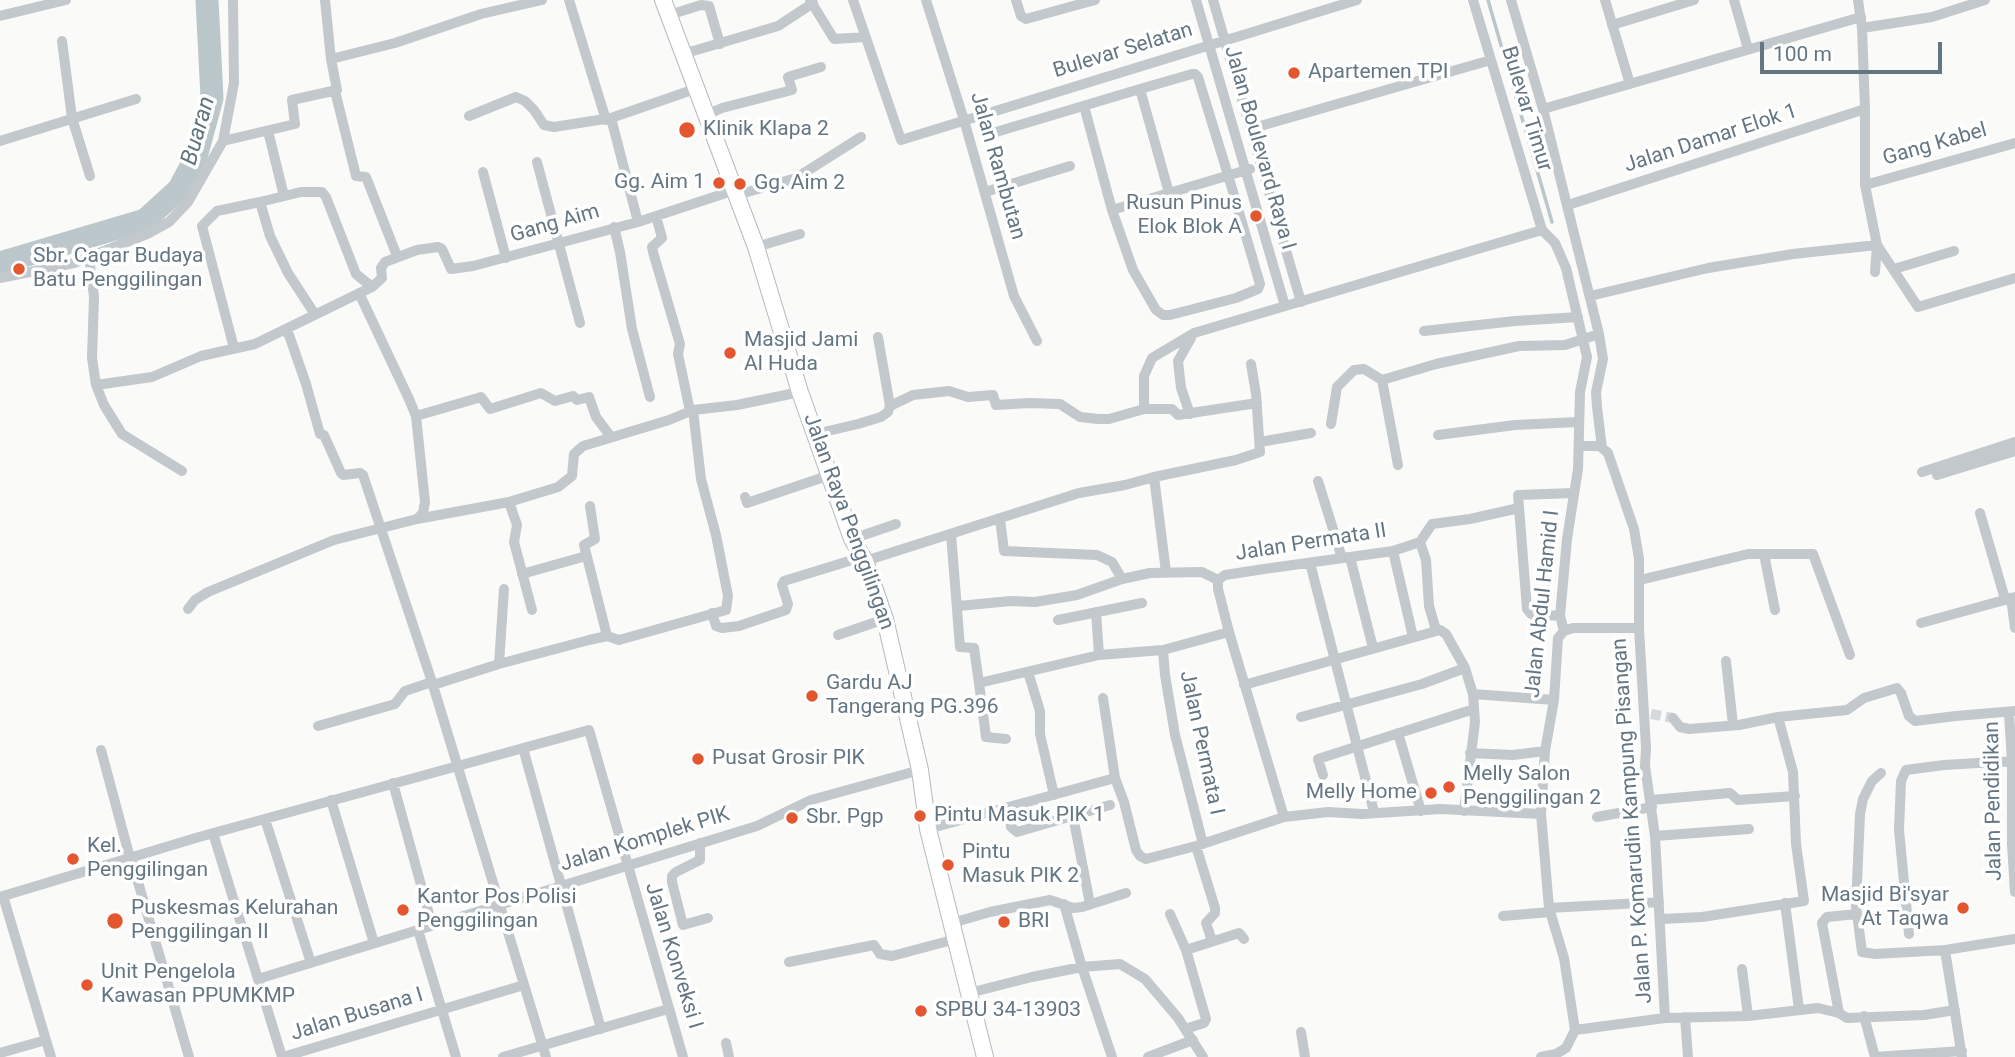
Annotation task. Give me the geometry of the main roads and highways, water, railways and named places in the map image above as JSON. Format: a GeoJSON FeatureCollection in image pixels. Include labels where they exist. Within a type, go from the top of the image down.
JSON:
{"type":"FeatureCollection","features":[{"type":"Feature","properties":{"kind":"main road","name":"Jalan Raya Penggilingan"},"geometry":{"type":"LineString","coordinates":[[666,7],[756,247],[800,392],[852,539],[864,559],[885,619],[920,770],[928,829],[985,1057]]}},
{"type":"Feature","properties":{"kind":"waterway","name":"Buaran"},"geometry":{"type":"LineString","coordinates":[[0,263],[145,220],[179,189],[196,157],[212,98],[207,0]]}},
{"type":"Feature","properties":{"kind":"waterway"},"geometry":{"type":"LineString","coordinates":[[1488,0],[1552,222]]}},
{"type":"Feature","properties":{"kind":"tunnel"},"geometry":{"type":"LineString","coordinates":[[1651,714],[1673,718]]}},
{"type":"Feature","properties":{"kind":"place","name":"Apartemen TPI"},"geometry":{"type":"Point","coordinates":[1294,73]}},
{"type":"Feature","properties":{"kind":"place","name":"Klinik Klapa 2"},"geometry":{"type":"Point","coordinates":[687,130]}},
{"type":"Feature","properties":{"kind":"place","name":"Gg. Aim 1"},"geometry":{"type":"Point","coordinates":[719,183]}},
{"type":"Feature","properties":{"kind":"place","name":"Gg. Aim 2"},"geometry":{"type":"Point","coordinates":[740,184]}},
{"type":"Feature","properties":{"kind":"place","name":"Rusun Pinus Elok Blok A"},"geometry":{"type":"Point","coordinates":[1256,216]}},
{"type":"Feature","properties":{"kind":"place","name":"Sbr. Cagar Budaya Batu Penggilingan"},"geometry":{"type":"Point","coordinates":[19,269]}},
{"type":"Feature","properties":{"kind":"place","name":"Masjid Jami Al Huda"},"geometry":{"type":"Point","coordinates":[730,353]}},
{"type":"Feature","properties":{"kind":"place","name":"Gardu AJ Tangerang PG.396"},"geometry":{"type":"Point","coordinates":[812,696]}},
{"type":"Feature","properties":{"kind":"place","name":"Pusat Grosir PIK"},"geometry":{"type":"Point","coordinates":[698,759]}},
{"type":"Feature","properties":{"kind":"place","name":"Melly Salon Penggilingan 2"},"geometry":{"type":"Point","coordinates":[1449,787]}},
{"type":"Feature","properties":{"kind":"place","name":"Melly Home"},"geometry":{"type":"Point","coordinates":[1431,793]}},
{"type":"Feature","properties":{"kind":"place","name":"Pintu Masuk PIK 1"},"geometry":{"type":"Point","coordinates":[920,816]}},
{"type":"Feature","properties":{"kind":"place","name":"Sbr. Pgp"},"geometry":{"type":"Point","coordinates":[792,818]}},
{"type":"Feature","properties":{"kind":"place","name":"Kel. Penggilingan"},"geometry":{"type":"Point","coordinates":[73,859]}},
{"type":"Feature","properties":{"kind":"place","name":"Pintu Masuk PIK 2"},"geometry":{"type":"Point","coordinates":[948,865]}},
{"type":"Feature","properties":{"kind":"place","name":"Masjid Bi'syar At Taqwa"},"geometry":{"type":"Point","coordinates":[1963,908]}},
{"type":"Feature","properties":{"kind":"place","name":"Kantor Pos Polisi Penggilingan"},"geometry":{"type":"Point","coordinates":[403,910]}},
{"type":"Feature","properties":{"kind":"place","name":"Puskesmas Kelurahan Penggilingan II"},"geometry":{"type":"Point","coordinates":[115,921]}},
{"type":"Feature","properties":{"kind":"place","name":"BRI"},"geometry":{"type":"Point","coordinates":[1004,922]}},
{"type":"Feature","properties":{"kind":"place","name":"Unit Pengelola Kawasan PPUMKMP"},"geometry":{"type":"Point","coordinates":[87,985]}},
{"type":"Feature","properties":{"kind":"place","name":"SPBU 34-13903"},"geometry":{"type":"Point","coordinates":[921,1011]}}]}
